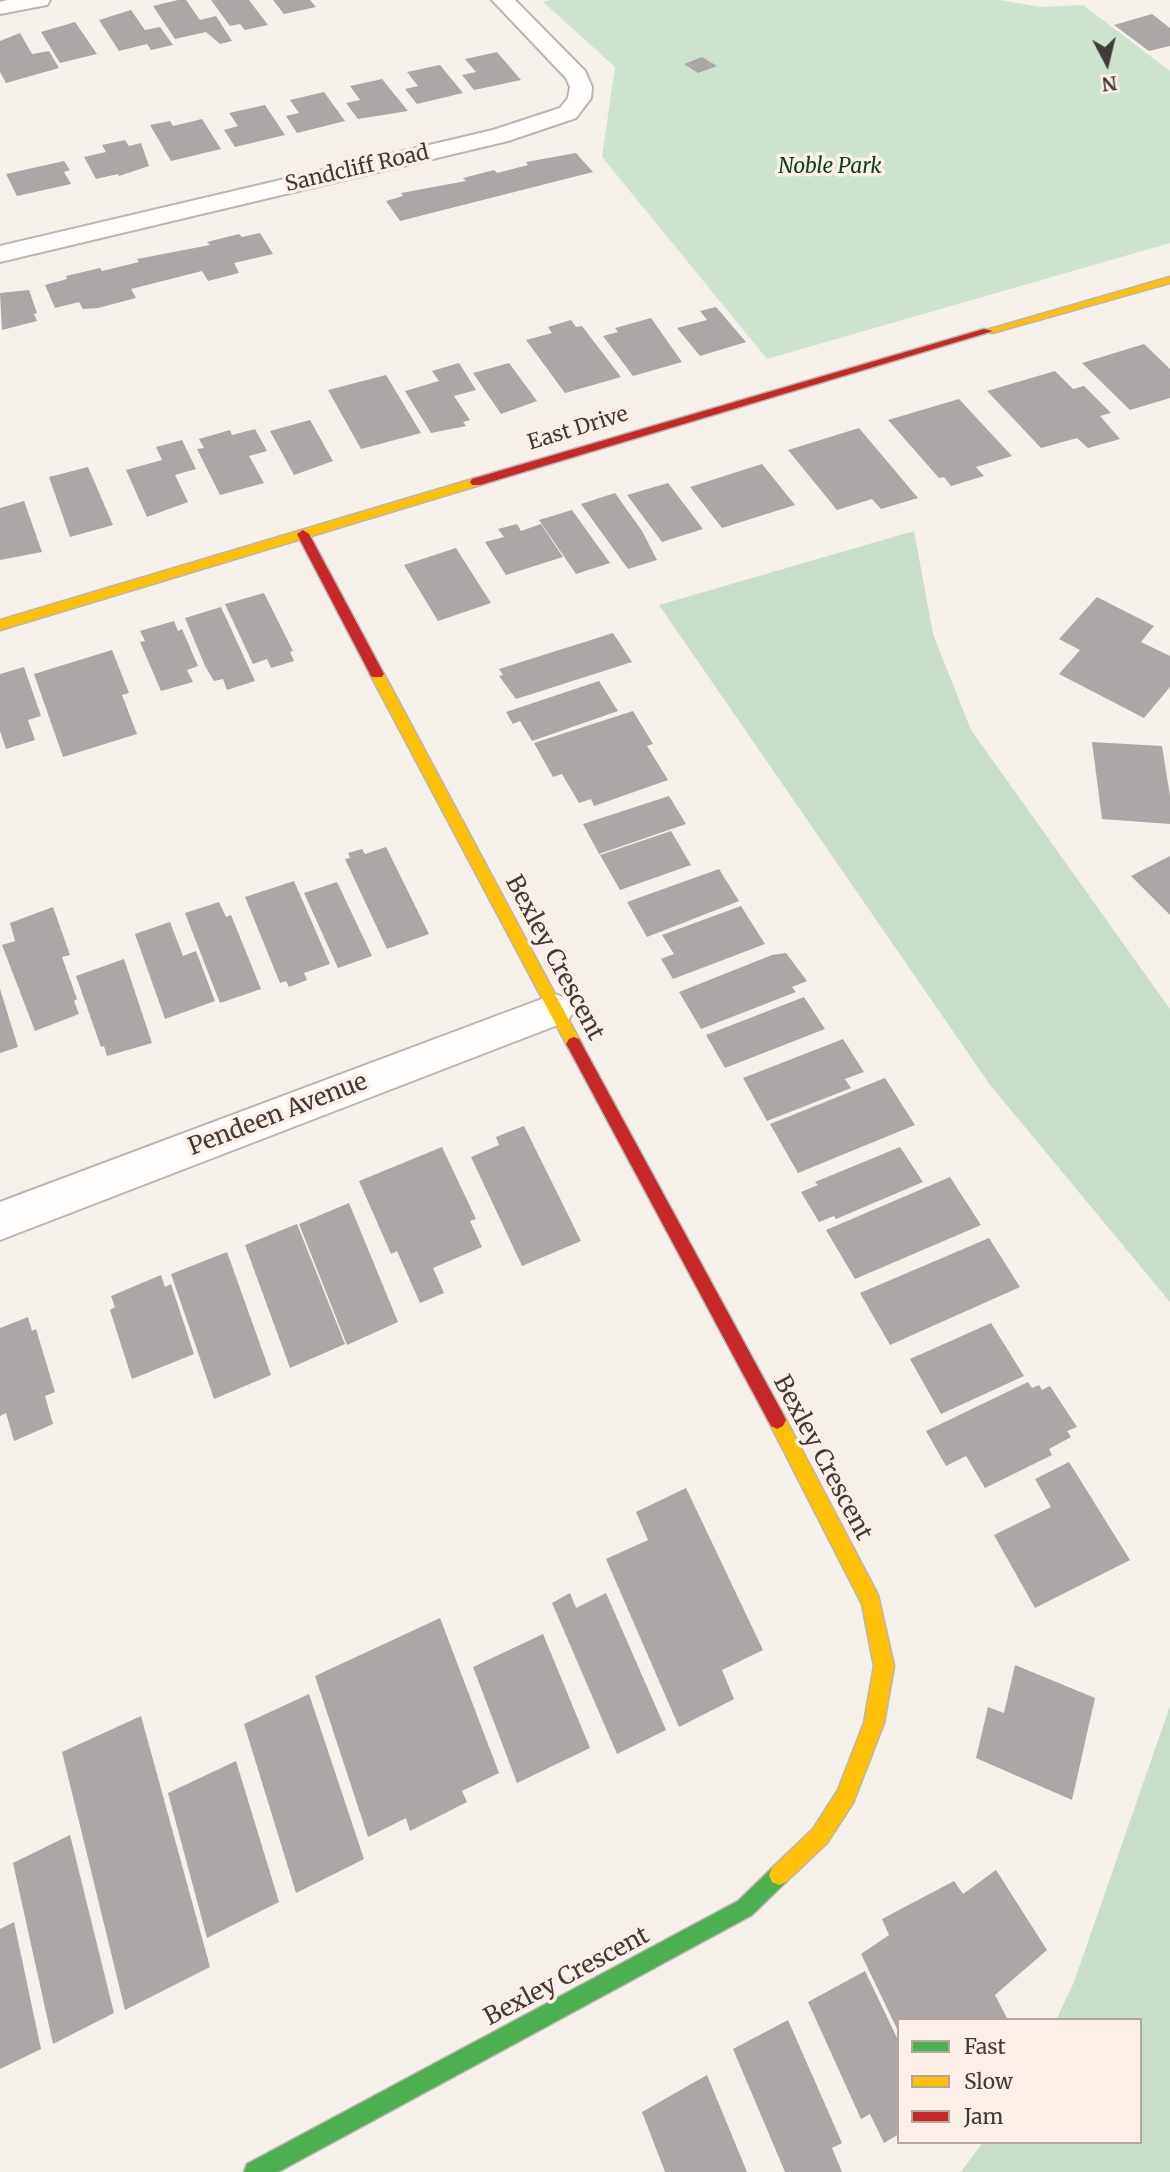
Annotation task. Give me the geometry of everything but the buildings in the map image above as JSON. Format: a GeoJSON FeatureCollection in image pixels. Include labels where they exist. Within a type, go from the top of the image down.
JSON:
{"type":"FeatureCollection","features":[{"type":"Feature","properties":{"kind":"street"},"geometry":{"type":"LineString","coordinates":[[0,8],[39,0]]}},
{"type":"Feature","properties":{"kind":"street","name":"Sandcliff Road"},"geometry":{"type":"LineString","coordinates":[[0,254],[500,136],[557,119],[568,113],[579,98],[581,87],[577,76],[503,0]]}},
{"type":"Feature","properties":{"kind":"street","name":"East Drive"},"geometry":{"type":"LineString","coordinates":[[0,625],[787,388],[1170,280]]}},
{"type":"Feature","properties":{"kind":"street","name":"Bexley Crescent"},"geometry":{"type":"LineString","coordinates":[[255,2172],[744,1908],[820,1836],[846,1796],[874,1723],[884,1666],[871,1602],[803,1468],[555,1010],[303,534]]}},
{"type":"Feature","properties":{"kind":"street","name":"Pendeen Avenue"},"geometry":{"type":"LineString","coordinates":[[0,1220],[555,1010]]}},
{"type":"Feature","properties":{"kind":"green space","name":"Noble Park"},"geometry":{"type":"Polygon","coordinates":[[[999,0],[1040,7],[1083,5],[1170,71],[1170,243],[767,359],[602,157],[615,67],[543,2],[999,0]]]}},
{"type":"Feature","properties":{"kind":"green space"},"geometry":{"type":"Polygon","coordinates":[[[914,531],[933,634],[971,730],[1170,1009],[1170,1302],[990,1085],[659,605],[914,531]]]}},
{"type":"Feature","properties":{"kind":"green space"},"geometry":{"type":"Polygon","coordinates":[[[1170,1706],[1170,2172],[961,2172],[982,2144],[1142,2144],[1142,2018],[1057,2018],[1074,1982],[1170,1706]]]}},
{"type":"Feature","properties":{"kind":"traffic: fast"},"geometry":{"type":"LineString","coordinates":[[255,2172],[745,1908],[779,1875]]}},
{"type":"Feature","properties":{"kind":"traffic: slow"},"geometry":{"type":"LineString","coordinates":[[988,331],[1170,280]]}},
{"type":"Feature","properties":{"kind":"traffic: slow"},"geometry":{"type":"LineString","coordinates":[[0,625],[476,482]]}},
{"type":"Feature","properties":{"kind":"traffic: slow"},"geometry":{"type":"LineString","coordinates":[[377,674],[574,1044]]}},
{"type":"Feature","properties":{"kind":"traffic: slow"},"geometry":{"type":"LineString","coordinates":[[777,1420],[871,1602],[884,1666],[874,1723],[846,1796],[820,1836],[779,1875]]}},
{"type":"Feature","properties":{"kind":"traffic: jam"},"geometry":{"type":"LineString","coordinates":[[476,482],[988,331]]}},
{"type":"Feature","properties":{"kind":"traffic: jam"},"geometry":{"type":"LineString","coordinates":[[303,534],[377,674]]}},
{"type":"Feature","properties":{"kind":"traffic: jam"},"geometry":{"type":"LineString","coordinates":[[574,1044],[777,1420]]}}]}
